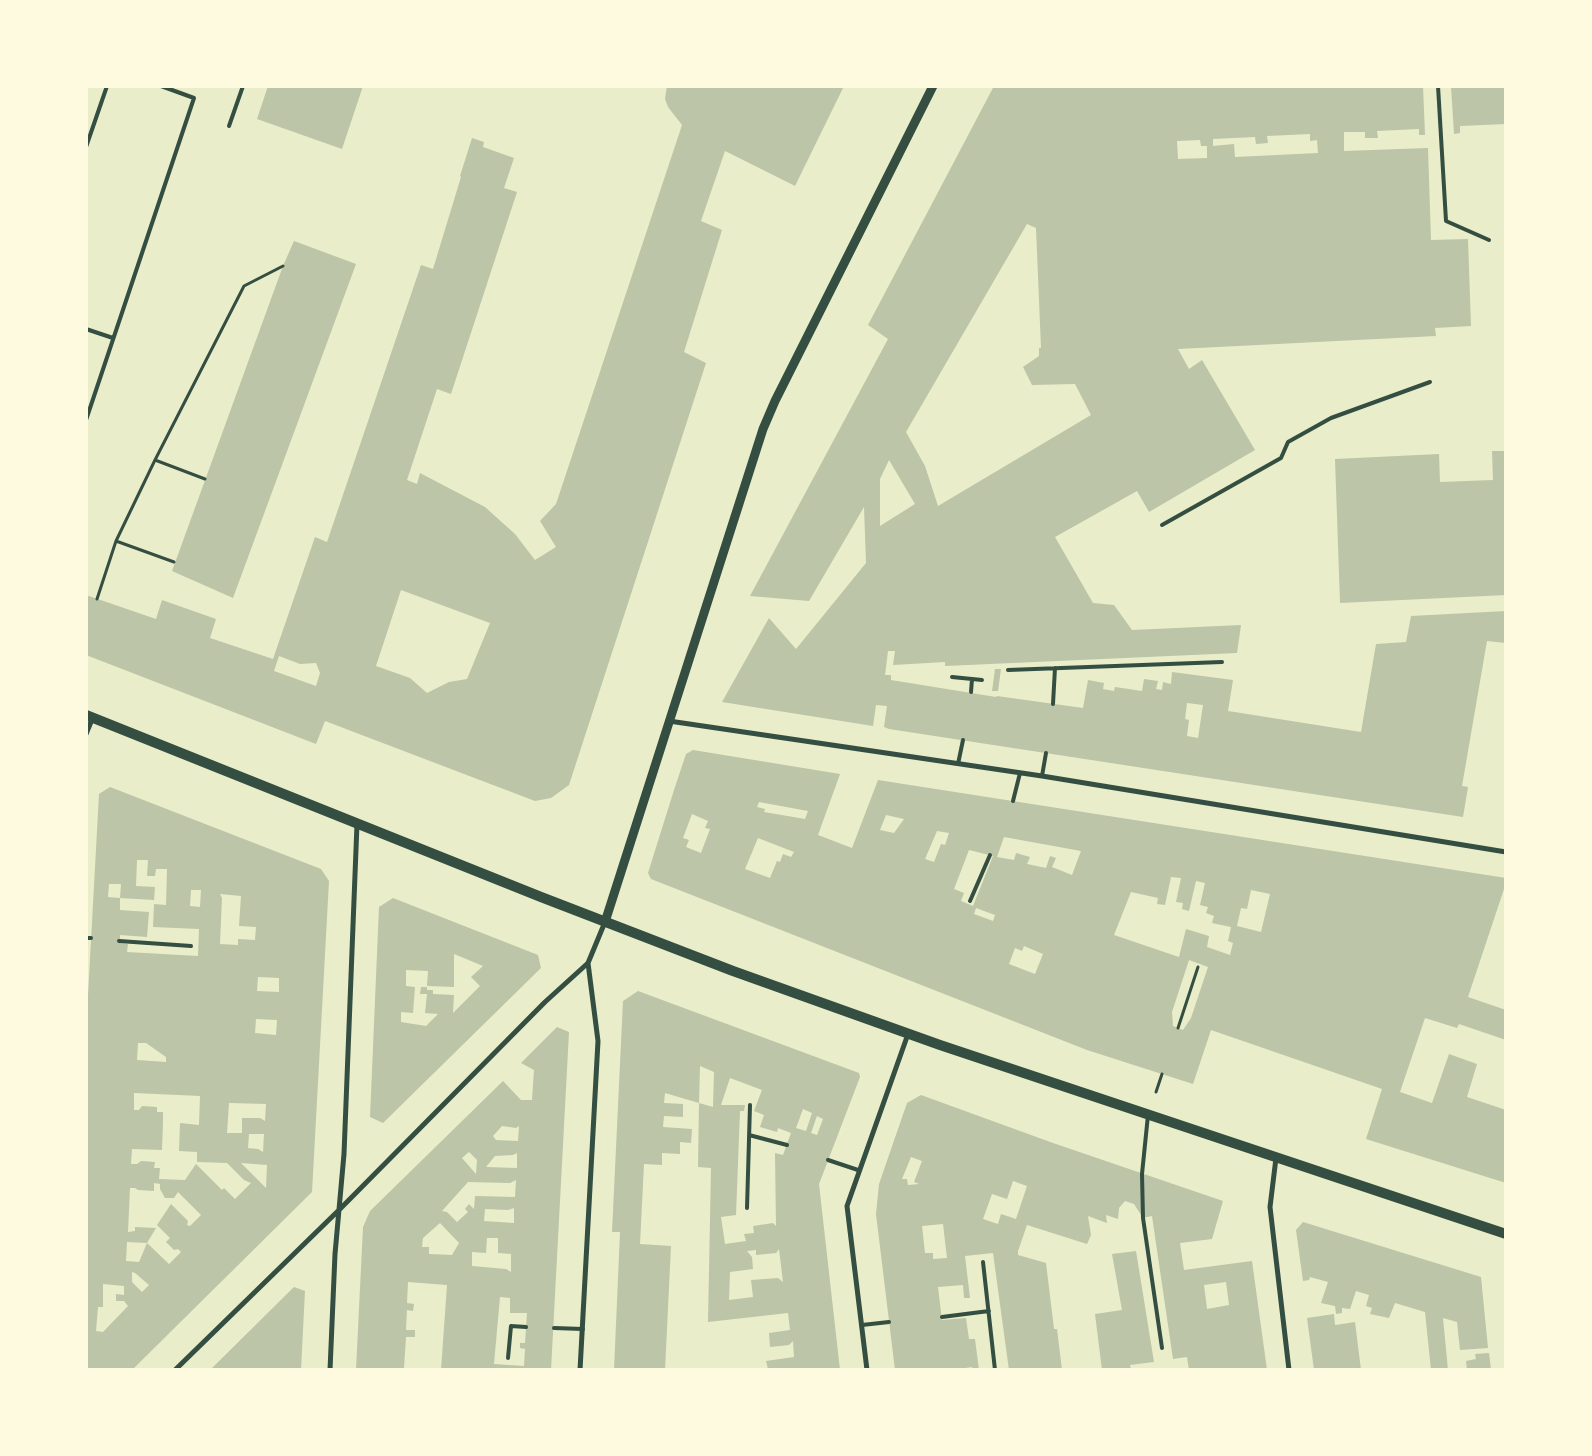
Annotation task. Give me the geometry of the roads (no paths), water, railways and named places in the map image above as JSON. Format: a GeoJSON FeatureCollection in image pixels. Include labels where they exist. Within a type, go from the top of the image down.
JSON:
{"type":"FeatureCollection","features":[{"type":"Feature","properties":{"kind":"main road"},"geometry":{"type":"LineString","coordinates":[[90,716],[357,824],[733,971],[908,1034],[1506,1234]]}},
{"type":"Feature","properties":{"kind":"street"},"geometry":{"type":"LineString","coordinates":[[175,1370],[340,1210],[545,1002],[588,962],[605,922],[763,429],[775,401],[933,86]]}},
{"type":"Feature","properties":{"kind":"street"},"geometry":{"type":"LineString","coordinates":[[86,734],[90,716]]}},
{"type":"Feature","properties":{"kind":"street"},"geometry":{"type":"LineString","coordinates":[[669,720],[1042,776],[1506,852]]}},
{"type":"Feature","properties":{"kind":"street"},"geometry":{"type":"LineString","coordinates":[[330,1370],[336,1254],[344,1154],[357,824]]}},
{"type":"Feature","properties":{"kind":"street"},"geometry":{"type":"LineString","coordinates":[[580,1370],[598,1041],[588,962]]}},
{"type":"Feature","properties":{"kind":"street"},"geometry":{"type":"LineString","coordinates":[[867,1370],[847,1206],[858,1170],[908,1034]]}},
{"type":"Feature","properties":{"kind":"street"},"geometry":{"type":"LineString","coordinates":[[1276,1158],[1270,1207],[1289,1370]]}},
{"type":"Feature","properties":{"kind":"lane"},"geometry":{"type":"LineString","coordinates":[[86,148],[107,86]]}},
{"type":"Feature","properties":{"kind":"lane"},"geometry":{"type":"LineString","coordinates":[[86,420],[194,98],[161,86]]}},
{"type":"Feature","properties":{"kind":"lane"},"geometry":{"type":"LineString","coordinates":[[230,126],[243,86]]}},
{"type":"Feature","properties":{"kind":"lane"},"geometry":{"type":"LineString","coordinates":[[1438,86],[1446,221],[1489,240]]}},
{"type":"Feature","properties":{"kind":"lane"},"geometry":{"type":"LineString","coordinates":[[86,329],[113,338]]}},
{"type":"Feature","properties":{"kind":"lane"},"geometry":{"type":"LineString","coordinates":[[1162,526],[1281,458],[1288,442],[1330,418],[1430,382]]}},
{"type":"Feature","properties":{"kind":"lane"},"geometry":{"type":"LineString","coordinates":[[1008,670],[1222,662]]}},
{"type":"Feature","properties":{"kind":"lane"},"geometry":{"type":"LineString","coordinates":[[1053,704],[1055,668]]}},
{"type":"Feature","properties":{"kind":"lane"},"geometry":{"type":"LineString","coordinates":[[952,677],[982,680]]}},
{"type":"Feature","properties":{"kind":"lane"},"geometry":{"type":"LineString","coordinates":[[971,692],[972,678]]}},
{"type":"Feature","properties":{"kind":"lane"},"geometry":{"type":"LineString","coordinates":[[958,764],[963,740]]}},
{"type":"Feature","properties":{"kind":"lane"},"geometry":{"type":"LineString","coordinates":[[1042,776],[1046,752]]}},
{"type":"Feature","properties":{"kind":"lane"},"geometry":{"type":"LineString","coordinates":[[1013,801],[1020,773]]}},
{"type":"Feature","properties":{"kind":"lane"},"geometry":{"type":"LineString","coordinates":[[970,901],[990,855]]}},
{"type":"Feature","properties":{"kind":"lane"},"geometry":{"type":"LineString","coordinates":[[120,941],[191,946]]}},
{"type":"Feature","properties":{"kind":"lane"},"geometry":{"type":"LineString","coordinates":[[747,1208],[750,1105]]}},
{"type":"Feature","properties":{"kind":"lane"},"geometry":{"type":"LineString","coordinates":[[1148,1114],[1142,1174],[1143,1218],[1162,1348]]}},
{"type":"Feature","properties":{"kind":"lane"},"geometry":{"type":"LineString","coordinates":[[749,1135],[787,1145]]}},
{"type":"Feature","properties":{"kind":"lane"},"geometry":{"type":"LineString","coordinates":[[828,1160],[858,1170]]}},
{"type":"Feature","properties":{"kind":"lane"},"geometry":{"type":"LineString","coordinates":[[983,1262],[995,1370]]}},
{"type":"Feature","properties":{"kind":"lane"},"geometry":{"type":"LineString","coordinates":[[942,1317],[989,1311]]}},
{"type":"Feature","properties":{"kind":"lane"},"geometry":{"type":"LineString","coordinates":[[862,1325],[889,1322]]}},
{"type":"Feature","properties":{"kind":"lane"},"geometry":{"type":"LineString","coordinates":[[508,1358],[511,1326],[526,1327]]}},
{"type":"Feature","properties":{"kind":"lane"},"geometry":{"type":"LineString","coordinates":[[554,1328],[583,1329]]}}]}
